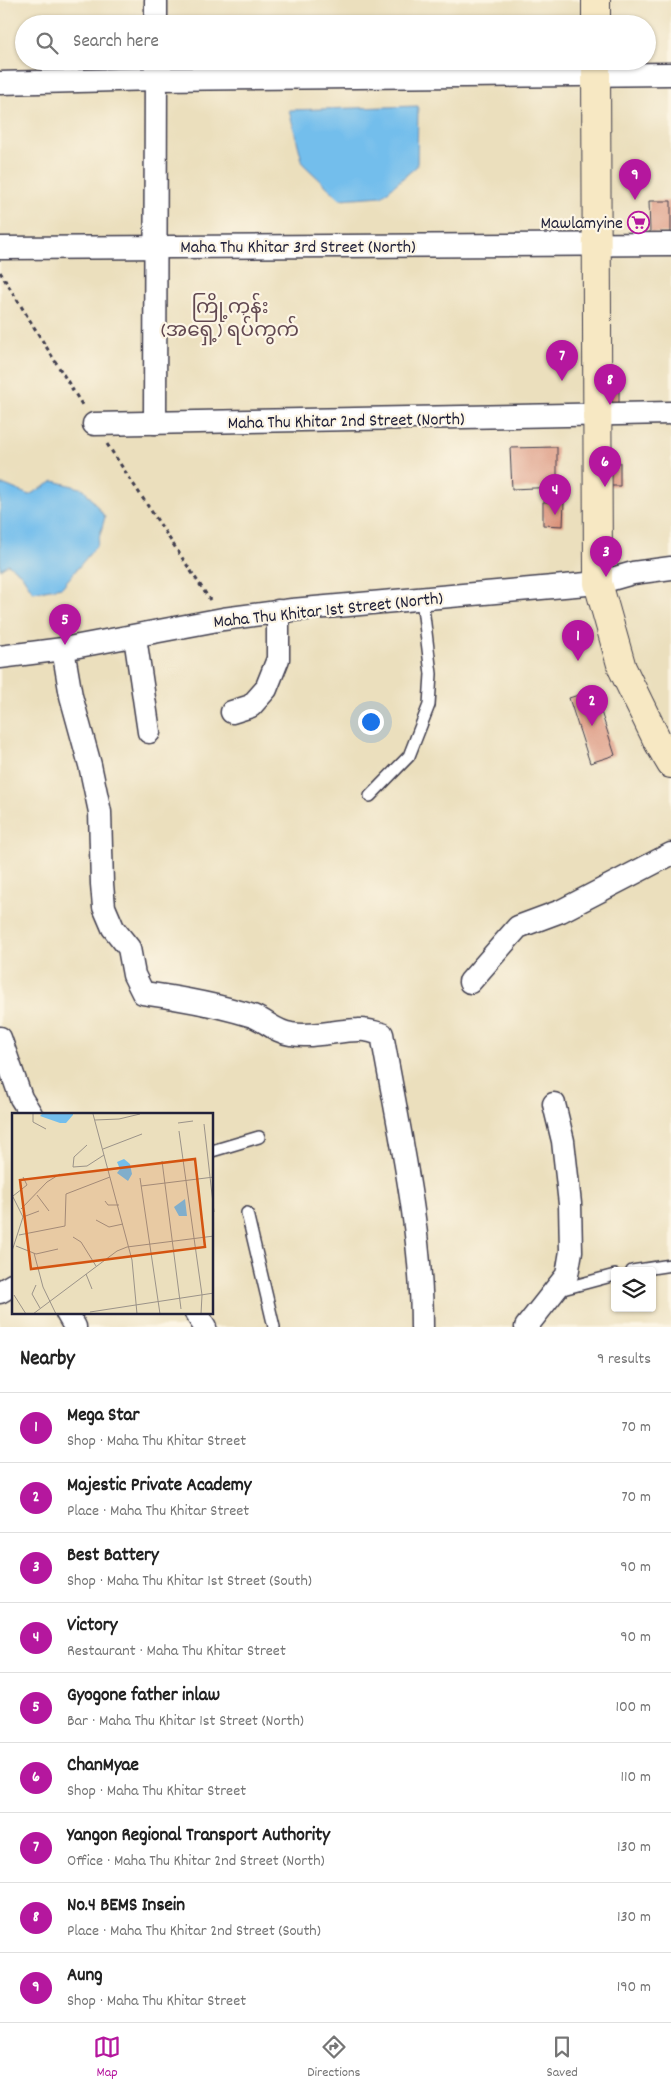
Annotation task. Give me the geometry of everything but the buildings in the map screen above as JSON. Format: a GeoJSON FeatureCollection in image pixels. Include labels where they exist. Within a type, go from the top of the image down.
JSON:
{"type":"FeatureCollection","features":[{"type":"Feature","properties":{"kind":"street"},"geometry":{"type":"LineString","coordinates":[[156,0],[156,15]]}},
{"type":"Feature","properties":{"kind":"street"},"geometry":{"type":"LineString","coordinates":[[596,0],[596,15]]}},
{"type":"Feature","properties":{"kind":"street"},"geometry":{"type":"LineString","coordinates":[[0,83],[156,70],[155,423]]}},
{"type":"Feature","properties":{"kind":"street"},"geometry":{"type":"LineString","coordinates":[[596,70],[598,583],[622,668],[658,742],[671,764]]}},
{"type":"Feature","properties":{"kind":"street"},"geometry":{"type":"LineString","coordinates":[[621,70],[671,74]]}},
{"type":"Feature","properties":{"kind":"street","name":"Maha Thu Khitar 3rd Street (North)"},"geometry":{"type":"LineString","coordinates":[[0,248],[671,244]]}},
{"type":"Feature","properties":{"kind":"street","name":"Maha Thu Khitar 2nd Street (North)"},"geometry":{"type":"LineString","coordinates":[[94,424],[671,413]]}},
{"type":"Feature","properties":{"kind":"street","name":"Maha Thu Khitar 1st Street (North)"},"geometry":{"type":"LineString","coordinates":[[0,657],[135,637],[223,619],[278,612],[598,583],[633,573],[671,568]]}},
{"type":"Feature","properties":{"kind":"street"},"geometry":{"type":"LineString","coordinates":[[232,712],[251,706],[266,689],[278,659],[278,612]]}},
{"type":"Feature","properties":{"kind":"street"},"geometry":{"type":"LineString","coordinates":[[135,637],[149,732]]}},
{"type":"Feature","properties":{"kind":"street"},"geometry":{"type":"LineString","coordinates":[[63,649],[71,696],[90,765],[100,812],[104,906],[113,928],[129,948],[134,975],[143,993],[202,1003],[240,1012],[263,1020],[279,1031],[290,1034],[309,1036],[362,1029],[382,1034],[418,1250],[422,1287],[422,1327]]}},
{"type":"Feature","properties":{"kind":"street"},"geometry":{"type":"LineString","coordinates":[[470,982],[518,927],[561,911],[671,854]]}},
{"type":"Feature","properties":{"kind":"street"},"geometry":{"type":"LineString","coordinates":[[0,1038],[21,1098],[30,1113]]}},
{"type":"Feature","properties":{"kind":"street"},"geometry":{"type":"LineString","coordinates":[[526,1327],[567,1276],[571,1252],[570,1204],[563,1141],[554,1104]]}},
{"type":"Feature","properties":{"kind":"street"},"geometry":{"type":"LineString","coordinates":[[0,1292],[12,1285]]}},
{"type":"Feature","properties":{"kind":"street"},"geometry":{"type":"LineString","coordinates":[[68,1314],[75,1327]]}},
{"type":"Feature","properties":{"kind":"street"},"geometry":{"type":"LineString","coordinates":[[197,1314],[205,1327]]}},
{"type":"Feature","properties":{"kind":"lane"},"geometry":{"type":"LineString","coordinates":[[370,796],[409,756],[429,705],[431,674],[422,599]]}},
{"type":"Feature","properties":{"kind":"lane"},"geometry":{"type":"LineString","coordinates":[[214,1150],[259,1137]]}},
{"type":"Feature","properties":{"kind":"lane"},"geometry":{"type":"LineString","coordinates":[[247,1213],[274,1327]]}},
{"type":"Feature","properties":{"kind":"lane"},"geometry":{"type":"LineString","coordinates":[[656,1267],[671,1265]]}},
{"type":"Feature","properties":{"kind":"lane"},"geometry":{"type":"LineString","coordinates":[[556,1291],[611,1275]]}},
{"type":"Feature","properties":{"kind":"water"},"geometry":{"type":"Polygon","coordinates":[[[418,106],[417,166],[382,196],[340,199],[303,164],[289,110],[418,106]]]}},
{"type":"Feature","properties":{"kind":"water"},"geometry":{"type":"Polygon","coordinates":[[[54,481],[84,489],[105,517],[97,545],[62,587],[33,592],[21,574],[8,564],[0,569],[0,485],[5,485],[29,495],[54,481]]]}},
{"type":"Feature","properties":{"kind":"place","name":"Aung"},"geometry":{"type":"Point","coordinates":[635,200]}},
{"type":"Feature","properties":{"kind":"place","name":"Mawlamyine"},"geometry":{"type":"Point","coordinates":[639,222]}},
{"type":"Feature","properties":{"kind":"place","name":"Yangon Regional Transport Authority"},"geometry":{"type":"Point","coordinates":[562,381]}},
{"type":"Feature","properties":{"kind":"place","name":"No.4 BEMS Insein"},"geometry":{"type":"Point","coordinates":[610,405]}},
{"type":"Feature","properties":{"kind":"place","name":"ChanMyae"},"geometry":{"type":"Point","coordinates":[605,487]}},
{"type":"Feature","properties":{"kind":"place","name":"Victory"},"geometry":{"type":"Point","coordinates":[555,515]}},
{"type":"Feature","properties":{"kind":"place","name":"Best Battery"},"geometry":{"type":"Point","coordinates":[606,577]}},
{"type":"Feature","properties":{"kind":"place","name":"Gyogone father inlaw"},"geometry":{"type":"Point","coordinates":[65,645]}},
{"type":"Feature","properties":{"kind":"place","name":"Mega Star"},"geometry":{"type":"Point","coordinates":[578,661]}},
{"type":"Feature","properties":{"kind":"place","name":"Majestic Private Academy"},"geometry":{"type":"Point","coordinates":[592,726]}},
{"type":"Feature","properties":{"kind":"district","name":"ကြို့ကုန်း (အရှေ့) ရပ်ကွက်"},"geometry":{"type":"Point","coordinates":[230,318]}}]}
